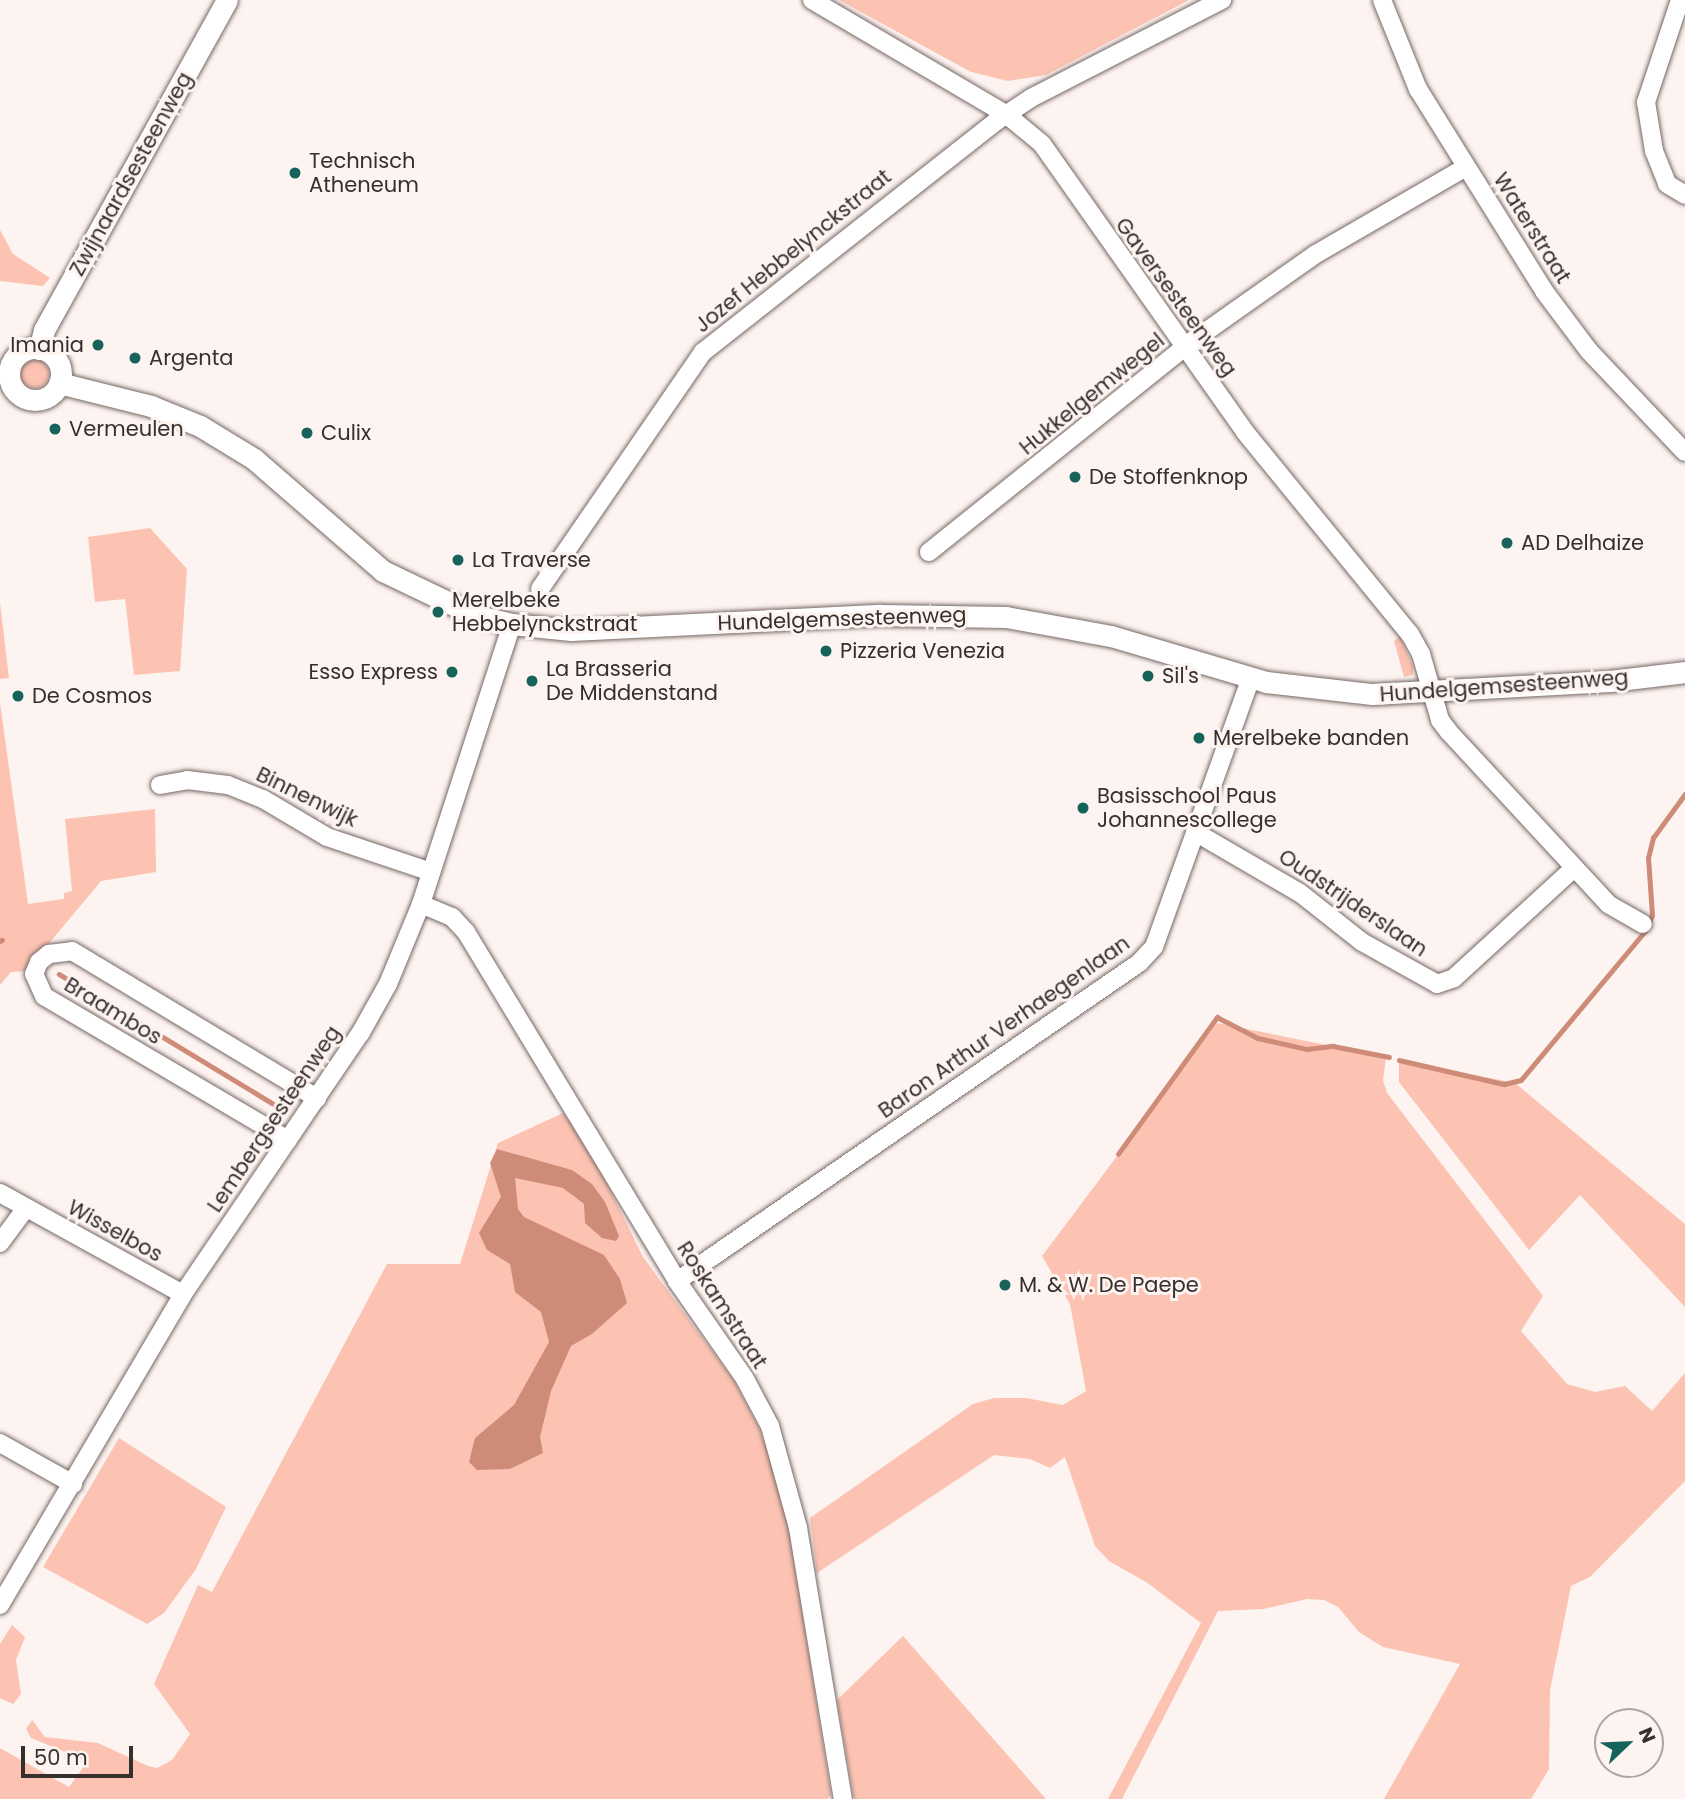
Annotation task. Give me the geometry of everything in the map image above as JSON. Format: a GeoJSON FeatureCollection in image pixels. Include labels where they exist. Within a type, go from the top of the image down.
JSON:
{"type":"FeatureCollection","features":[{"type":"Feature","properties":{"kind":"main road","name":"Zwijnaardsesteenweg"},"geometry":{"type":"LineString","coordinates":[[39,349],[44,330],[227,0]]}},
{"type":"Feature","properties":{"kind":"main road"},"geometry":{"type":"LineString","coordinates":[[39,349],[55,359],[59,383],[54,392],[38,400],[21,396],[5,386],[14,358],[39,349]]}},
{"type":"Feature","properties":{"kind":"main road","name":"Hundelgemsesteenweg"},"geometry":{"type":"LineString","coordinates":[[59,383],[150,406],[200,426],[254,459],[383,571],[468,613],[512,624],[571,629],[881,615],[1006,617],[1111,636],[1251,678],[1340,692],[1434,693],[1685,671]]}},
{"type":"Feature","properties":{"kind":"street","name":"Gaversesteenweg"},"geometry":{"type":"LineString","coordinates":[[811,0],[1007,115],[1042,144],[1184,350],[1308,512],[1410,634],[1434,693],[1440,720],[1449,732],[1608,904],[1643,924]]}},
{"type":"Feature","properties":{"kind":"street","name":"Jozef Hebbelynckstraat"},"geometry":{"type":"LineString","coordinates":[[540,589],[704,352],[898,195],[1007,115],[1222,0]]}},
{"type":"Feature","properties":{"kind":"street","name":"Waterstraat"},"geometry":{"type":"LineString","coordinates":[[1382,0],[1418,89],[1544,291],[1614,378],[1685,452]]}},
{"type":"Feature","properties":{"kind":"street"},"geometry":{"type":"LineString","coordinates":[[1682,4],[1646,102],[1654,151],[1667,184],[1685,195]]}},
{"type":"Feature","properties":{"kind":"street","name":"Hukkelgemwegel"},"geometry":{"type":"LineString","coordinates":[[929,552],[1184,350],[1316,254],[1466,167]]}},
{"type":"Feature","properties":{"kind":"street","name":"Lembergsesteenweg"},"geometry":{"type":"LineString","coordinates":[[0,1605],[183,1294],[317,1098],[388,984],[421,904],[512,624]]}},
{"type":"Feature","properties":{"kind":"street","name":"Baron Arthur Verhaegenlaan"},"geometry":{"type":"LineString","coordinates":[[677,1281],[1139,963],[1154,947],[1251,678]]}},
{"type":"Feature","properties":{"kind":"street","name":"Binnenwijk"},"geometry":{"type":"LineString","coordinates":[[160,785],[187,780],[228,785],[263,799],[327,837],[431,872]]}},
{"type":"Feature","properties":{"kind":"street","name":"Oudstrijderslaan"},"geometry":{"type":"LineString","coordinates":[[1195,832],[1300,893],[1362,942],[1437,985],[1454,978],[1574,868]]}},
{"type":"Feature","properties":{"kind":"street","name":"Roskamstraat"},"geometry":{"type":"LineString","coordinates":[[421,904],[452,916],[466,932],[677,1281],[745,1379],[782,1459],[798,1528],[843,1799]]}},
{"type":"Feature","properties":{"kind":"street","name":"Braambos"},"geometry":{"type":"LineString","coordinates":[[288,1139],[44,996],[34,974],[39,962],[49,954],[72,951],[317,1098]]}},
{"type":"Feature","properties":{"kind":"street","name":"Wisselbos"},"geometry":{"type":"LineString","coordinates":[[0,1193],[183,1294]]}},
{"type":"Feature","properties":{"kind":"street"},"geometry":{"type":"LineString","coordinates":[[0,1243],[26,1208]]}},
{"type":"Feature","properties":{"kind":"street"},"geometry":{"type":"LineString","coordinates":[[0,1443],[73,1484]]}},
{"type":"Feature","properties":{"kind":"shaded area"},"geometry":{"type":"Polygon","coordinates":[[[839,0],[1189,0],[1046,75],[1008,81],[971,72],[839,0]]]}},
{"type":"Feature","properties":{"kind":"shaded area"},"geometry":{"type":"Polygon","coordinates":[[[0,230],[13,254],[50,278],[43,286],[0,281],[0,230]]]}},
{"type":"Feature","properties":{"kind":"shaded area"},"geometry":{"type":"Polygon","coordinates":[[[35,360],[45,364],[49,374],[45,384],[35,388],[25,384],[21,374],[25,364],[35,360]]]}},
{"type":"Feature","properties":{"kind":"shaded area"},"geometry":{"type":"Polygon","coordinates":[[[150,528],[187,569],[180,671],[134,675],[125,599],[95,602],[88,537],[150,528]]]}},
{"type":"Feature","properties":{"kind":"shaded area"},"geometry":{"type":"Polygon","coordinates":[[[0,603],[9,678],[0,679],[0,603]]]}},
{"type":"Feature","properties":{"kind":"shaded area"},"geometry":{"type":"Polygon","coordinates":[[[1400,636],[1413,666],[1413,675],[1404,677],[1394,641],[1400,636]]]}},
{"type":"Feature","properties":{"kind":"shaded area"},"geometry":{"type":"Polygon","coordinates":[[[0,703],[28,904],[64,899],[64,893],[72,891],[65,819],[155,809],[156,872],[101,881],[26,971],[11,972],[0,985],[0,703]]]}},
{"type":"Feature","properties":{"kind":"shaded area"},"geometry":{"type":"Polygon","coordinates":[[[1217,1023],[1386,1057],[1383,1081],[1387,1093],[1543,1296],[1521,1331],[1567,1384],[1595,1392],[1625,1386],[1652,1411],[1685,1373],[1685,1481],[1590,1577],[1571,1586],[1550,1690],[1549,1769],[1531,1799],[1384,1799],[1460,1664],[1383,1647],[1359,1632],[1338,1607],[1324,1600],[1307,1599],[1263,1609],[1218,1611],[1122,1799],[1108,1799],[1201,1623],[1146,1582],[1109,1561],[1095,1546],[1065,1457],[1050,1468],[1030,1459],[994,1455],[817,1573],[810,1518],[973,1404],[994,1398],[1026,1398],[1063,1405],[1086,1391],[1070,1304],[1042,1256],[1217,1023]]]}},
{"type":"Feature","properties":{"kind":"shaded area"},"geometry":{"type":"Polygon","coordinates":[[[1399,1060],[1515,1083],[1685,1224],[1685,1307],[1580,1195],[1529,1250],[1399,1082],[1399,1060]]]}},
{"type":"Feature","properties":{"kind":"shaded area"},"geometry":{"type":"Polygon","coordinates":[[[563,1113],[586,1141],[643,1257],[734,1381],[759,1428],[779,1483],[790,1536],[831,1795],[827,1799],[0,1799],[0,1748],[69,1787],[82,1769],[82,1759],[31,1738],[26,1729],[32,1720],[45,1737],[98,1743],[157,1768],[172,1760],[190,1734],[154,1684],[198,1585],[212,1592],[387,1264],[460,1264],[498,1143],[563,1113]]]}},
{"type":"Feature","properties":{"kind":"shaded area"},"geometry":{"type":"Polygon","coordinates":[[[497,1149],[572,1170],[592,1184],[605,1202],[619,1236],[616,1241],[602,1238],[585,1223],[584,1204],[563,1188],[515,1178],[518,1209],[524,1217],[604,1255],[620,1279],[627,1303],[592,1334],[571,1346],[551,1391],[540,1437],[543,1453],[510,1469],[477,1470],[469,1462],[475,1438],[514,1405],[549,1342],[541,1312],[515,1292],[510,1264],[487,1250],[479,1233],[501,1197],[490,1163],[497,1149]]]}},
{"type":"Feature","properties":{"kind":"shaded area"},"geometry":{"type":"Polygon","coordinates":[[[119,1438],[226,1507],[196,1569],[164,1613],[147,1624],[43,1567],[119,1438]]]}},
{"type":"Feature","properties":{"kind":"shaded area"},"geometry":{"type":"Polygon","coordinates":[[[12,1625],[25,1637],[16,1660],[21,1694],[13,1704],[0,1698],[0,1644],[12,1625]]]}},
{"type":"Feature","properties":{"kind":"shaded area"},"geometry":{"type":"Polygon","coordinates":[[[903,1636],[1046,1799],[854,1799],[837,1700],[903,1636]]]}},
{"type":"Feature","properties":{"kind":"waterway"},"geometry":{"type":"LineString","coordinates":[[1399,1060],[1504,1084],[1521,1080],[1645,931],[1652,915],[1648,858],[1653,838],[1685,794]]}},
{"type":"Feature","properties":{"kind":"waterway"},"geometry":{"type":"LineString","coordinates":[[59,974],[277,1106]]}},
{"type":"Feature","properties":{"kind":"waterway"},"geometry":{"type":"LineString","coordinates":[[1118,1154],[1217,1017],[1258,1038],[1307,1049],[1333,1046],[1389,1057]]}},
{"type":"Feature","properties":{"kind":"place","name":"Technisch Atheneum"},"geometry":{"type":"Point","coordinates":[295,173]}},
{"type":"Feature","properties":{"kind":"place","name":"Imania"},"geometry":{"type":"Point","coordinates":[98,345]}},
{"type":"Feature","properties":{"kind":"place","name":"Argenta"},"geometry":{"type":"Point","coordinates":[135,358]}},
{"type":"Feature","properties":{"kind":"place","name":"Vermeulen"},"geometry":{"type":"Point","coordinates":[55,429]}},
{"type":"Feature","properties":{"kind":"place","name":"Culix"},"geometry":{"type":"Point","coordinates":[307,433]}},
{"type":"Feature","properties":{"kind":"place","name":"De Stoffenknop"},"geometry":{"type":"Point","coordinates":[1075,477]}},
{"type":"Feature","properties":{"kind":"place","name":"AD Delhaize"},"geometry":{"type":"Point","coordinates":[1507,543]}},
{"type":"Feature","properties":{"kind":"place","name":"La Traverse"},"geometry":{"type":"Point","coordinates":[458,560]}},
{"type":"Feature","properties":{"kind":"place","name":"Merelbeke Hebbelynckstraat"},"geometry":{"type":"Point","coordinates":[438,612]}},
{"type":"Feature","properties":{"kind":"place","name":"Pizzeria Venezia"},"geometry":{"type":"Point","coordinates":[826,651]}},
{"type":"Feature","properties":{"kind":"place","name":"Esso Express"},"geometry":{"type":"Point","coordinates":[452,672]}},
{"type":"Feature","properties":{"kind":"place","name":"Sil's"},"geometry":{"type":"Point","coordinates":[1148,676]}},
{"type":"Feature","properties":{"kind":"place","name":"La Brasseria De Middenstand"},"geometry":{"type":"Point","coordinates":[532,681]}},
{"type":"Feature","properties":{"kind":"place","name":"De Cosmos"},"geometry":{"type":"Point","coordinates":[18,696]}},
{"type":"Feature","properties":{"kind":"place","name":"Merelbeke banden"},"geometry":{"type":"Point","coordinates":[1199,738]}},
{"type":"Feature","properties":{"kind":"place","name":"Basisschool Paus Johannescollege"},"geometry":{"type":"Point","coordinates":[1083,808]}},
{"type":"Feature","properties":{"kind":"place","name":"M. & W. De Paepe"},"geometry":{"type":"Point","coordinates":[1005,1285]}}]}
